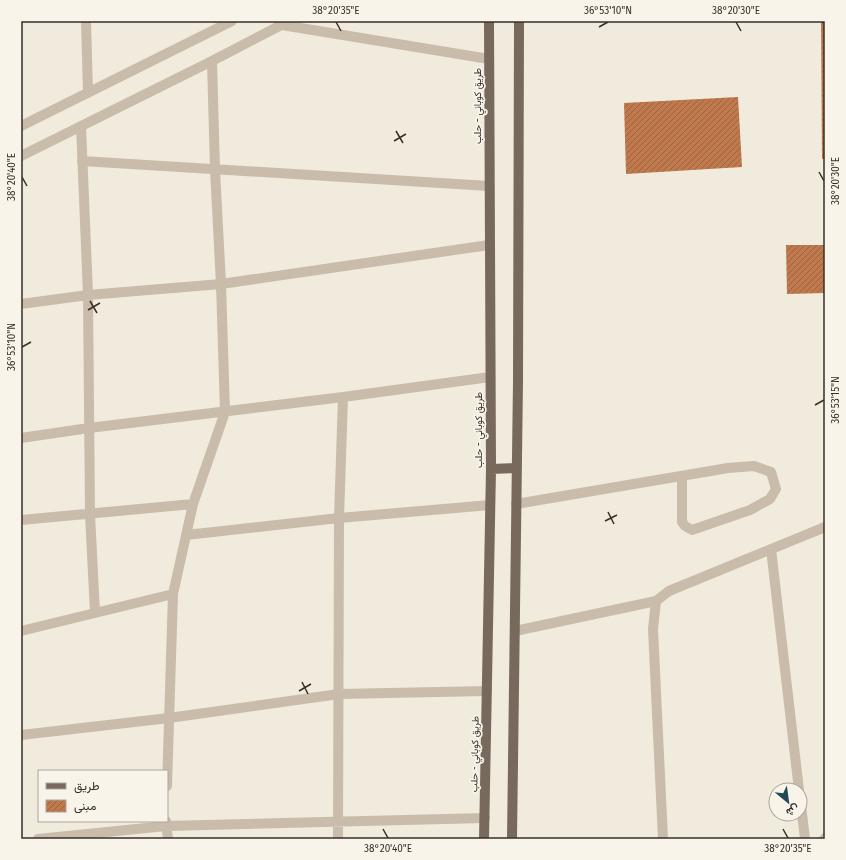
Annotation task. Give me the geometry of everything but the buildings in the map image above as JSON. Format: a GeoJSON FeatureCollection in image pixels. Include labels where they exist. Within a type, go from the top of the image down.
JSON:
{"type":"FeatureCollection","features":[{"type":"Feature","properties":{"kind":"main road","name":"طريق كوباني - حلب"},"geometry":{"type":"LineString","coordinates":[[484,839],[491,469],[489,21]]}},
{"type":"Feature","properties":{"kind":"main road"},"geometry":{"type":"LineString","coordinates":[[512,839],[517,468],[519,21]]}},
{"type":"Feature","properties":{"kind":"main road"},"geometry":{"type":"LineString","coordinates":[[491,469],[517,468]]}},
{"type":"Feature","properties":{"kind":"street"},"geometry":{"type":"LineString","coordinates":[[86,21],[88,93]]}},
{"type":"Feature","properties":{"kind":"street"},"geometry":{"type":"LineString","coordinates":[[21,126],[88,93],[217,25],[232,21]]}},
{"type":"Feature","properties":{"kind":"street"},"geometry":{"type":"LineString","coordinates":[[21,156],[285,23],[489,58]]}},
{"type":"Feature","properties":{"kind":"street"},"geometry":{"type":"LineString","coordinates":[[167,770],[173,594],[193,504],[225,412],[212,61]]}},
{"type":"Feature","properties":{"kind":"street"},"geometry":{"type":"LineString","coordinates":[[81,126],[88,295],[90,514],[95,613]]}},
{"type":"Feature","properties":{"kind":"street"},"geometry":{"type":"LineString","coordinates":[[82,161],[489,186]]}},
{"type":"Feature","properties":{"kind":"street"},"geometry":{"type":"LineString","coordinates":[[21,304],[88,295],[221,284],[489,245]]}},
{"type":"Feature","properties":{"kind":"street"},"geometry":{"type":"LineString","coordinates":[[21,438],[490,377]]}},
{"type":"Feature","properties":{"kind":"street"},"geometry":{"type":"LineString","coordinates":[[338,839],[339,518],[343,397]]}},
{"type":"Feature","properties":{"kind":"street"},"geometry":{"type":"LineString","coordinates":[[516,504],[728,468],[754,466],[771,472],[776,489],[770,499],[750,510],[692,530],[685,526],[682,522],[682,476]]}},
{"type":"Feature","properties":{"kind":"street"},"geometry":{"type":"LineString","coordinates":[[21,520],[193,504]]}},
{"type":"Feature","properties":{"kind":"street"},"geometry":{"type":"LineString","coordinates":[[186,535],[339,518],[490,505]]}},
{"type":"Feature","properties":{"kind":"street"},"geometry":{"type":"LineString","coordinates":[[515,631],[656,601],[669,590],[825,527]]}},
{"type":"Feature","properties":{"kind":"street"},"geometry":{"type":"LineString","coordinates":[[771,549],[798,782]]}},
{"type":"Feature","properties":{"kind":"street"},"geometry":{"type":"LineString","coordinates":[[21,631],[173,594]]}},
{"type":"Feature","properties":{"kind":"street"},"geometry":{"type":"LineString","coordinates":[[656,601],[653,629],[663,839]]}},
{"type":"Feature","properties":{"kind":"street"},"geometry":{"type":"LineString","coordinates":[[21,734],[169,718],[339,694],[487,691]]}},
{"type":"Feature","properties":{"kind":"street"},"geometry":{"type":"LineString","coordinates":[[38,839],[166,824],[338,822],[485,818]]}},
{"type":"Feature","properties":{"kind":"street"},"geometry":{"type":"LineString","coordinates":[[803,822],[805,839]]}},
{"type":"Feature","properties":{"kind":"street"},"geometry":{"type":"LineString","coordinates":[[166,824],[168,839]]}}]}
